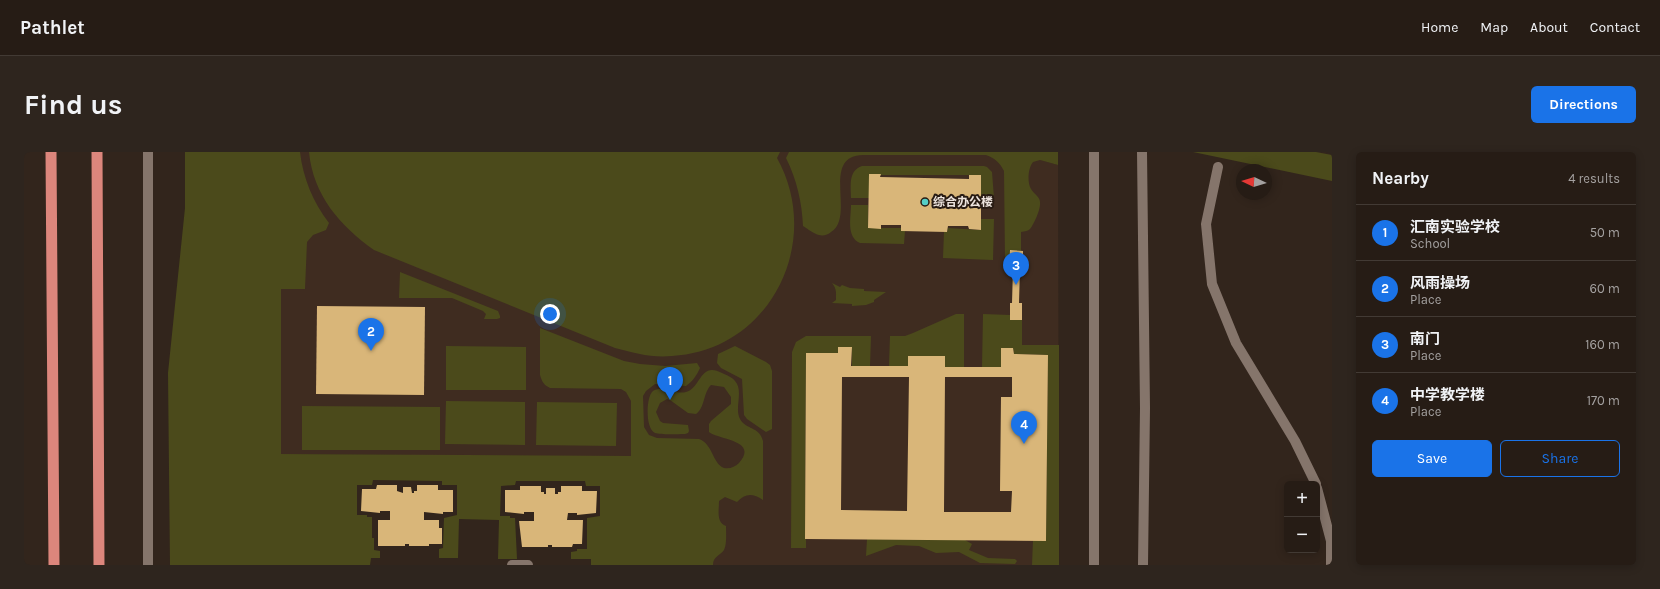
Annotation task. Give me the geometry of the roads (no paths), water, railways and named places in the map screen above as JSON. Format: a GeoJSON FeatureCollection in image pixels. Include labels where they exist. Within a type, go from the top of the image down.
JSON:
{"type":"FeatureCollection","features":[{"type":"Feature","properties":{"kind":"highway"},"geometry":{"type":"LineString","coordinates":[[51,152],[54,563]]}},
{"type":"Feature","properties":{"kind":"highway"},"geometry":{"type":"LineString","coordinates":[[98,152],[99,563]]}},
{"type":"Feature","properties":{"kind":"street"},"geometry":{"type":"LineString","coordinates":[[148,152],[148,565]]}},
{"type":"Feature","properties":{"kind":"street"},"geometry":{"type":"LineString","coordinates":[[1094,152],[1094,565]]}},
{"type":"Feature","properties":{"kind":"street"},"geometry":{"type":"LineString","coordinates":[[1142,152],[1145,408],[1143,565]]}},
{"type":"Feature","properties":{"kind":"street"},"geometry":{"type":"LineString","coordinates":[[1218,167],[1206,224],[1212,284],[1236,343],[1295,441],[1315,481]]}},
{"type":"Feature","properties":{"kind":"street"},"geometry":{"type":"LineString","coordinates":[[1320,499],[1331,541],[1331,565]]}},
{"type":"Feature","properties":{"kind":"street"},"geometry":{"type":"LineString","coordinates":[[512,565],[528,565]]}},
{"type":"Feature","properties":{"kind":"place","name":"综合办公楼"},"geometry":{"type":"Point","coordinates":[925,202]}},
{"type":"Feature","properties":{"kind":"place","name":"南门"},"geometry":{"type":"Point","coordinates":[1016,285]}},
{"type":"Feature","properties":{"kind":"place","name":"风雨操场"},"geometry":{"type":"Point","coordinates":[371,351]}},
{"type":"Feature","properties":{"kind":"place","name":"汇南实验学校"},"geometry":{"type":"Point","coordinates":[670,400]}},
{"type":"Feature","properties":{"kind":"place","name":"中学教学楼"},"geometry":{"type":"Point","coordinates":[1024,444]}}]}
